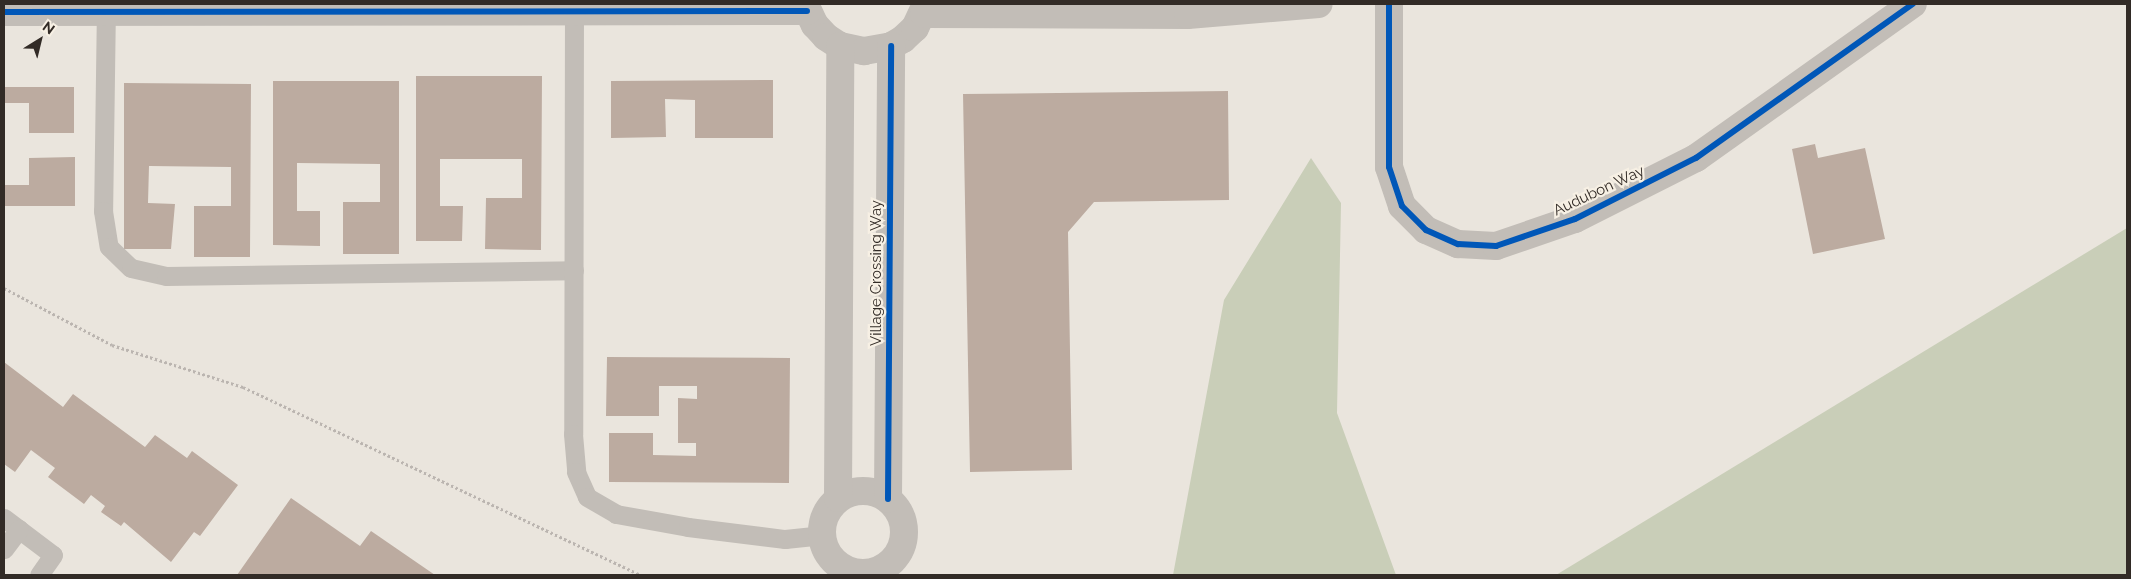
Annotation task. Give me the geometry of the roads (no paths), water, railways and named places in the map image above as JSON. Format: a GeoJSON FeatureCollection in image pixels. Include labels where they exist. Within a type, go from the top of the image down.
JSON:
{"type":"FeatureCollection","features":[{"type":"Feature","properties":{"kind":"street"},"geometry":{"type":"LineString","coordinates":[[4,12],[106,8],[574,9],[806,7],[815,25],[840,46],[864,51],[891,46],[915,28],[925,9],[1188,9],[1318,4]]}},
{"type":"Feature","properties":{"kind":"street","name":"Audubon Way"},"geometry":{"type":"LineString","coordinates":[[1389,4],[1389,167],[1402,206],[1426,230],[1458,244],[1496,246],[1575,219],[1696,158],[1913,4]]}},
{"type":"Feature","properties":{"kind":"street"},"geometry":{"type":"LineString","coordinates":[[838,498],[863,490],[888,499],[898,509],[905,535],[901,549],[883,569],[870,574],[843,568],[824,549],[821,536],[822,521],[838,498],[840,46]]}},
{"type":"Feature","properties":{"kind":"street","name":"Village Crossing Way"},"geometry":{"type":"LineString","coordinates":[[888,499],[891,46]]}},
{"type":"Feature","properties":{"kind":"lane"},"geometry":{"type":"LineString","coordinates":[[106,8],[103,211],[109,247],[131,268],[166,276],[574,270]]}},
{"type":"Feature","properties":{"kind":"lane"},"geometry":{"type":"LineString","coordinates":[[574,9],[573,434],[576,472],[587,497],[616,514],[688,527],[785,539],[821,536]]}},
{"type":"Feature","properties":{"kind":"lane"},"geometry":{"type":"LineString","coordinates":[[4,549],[11,524],[53,555],[39,575]]}}]}
